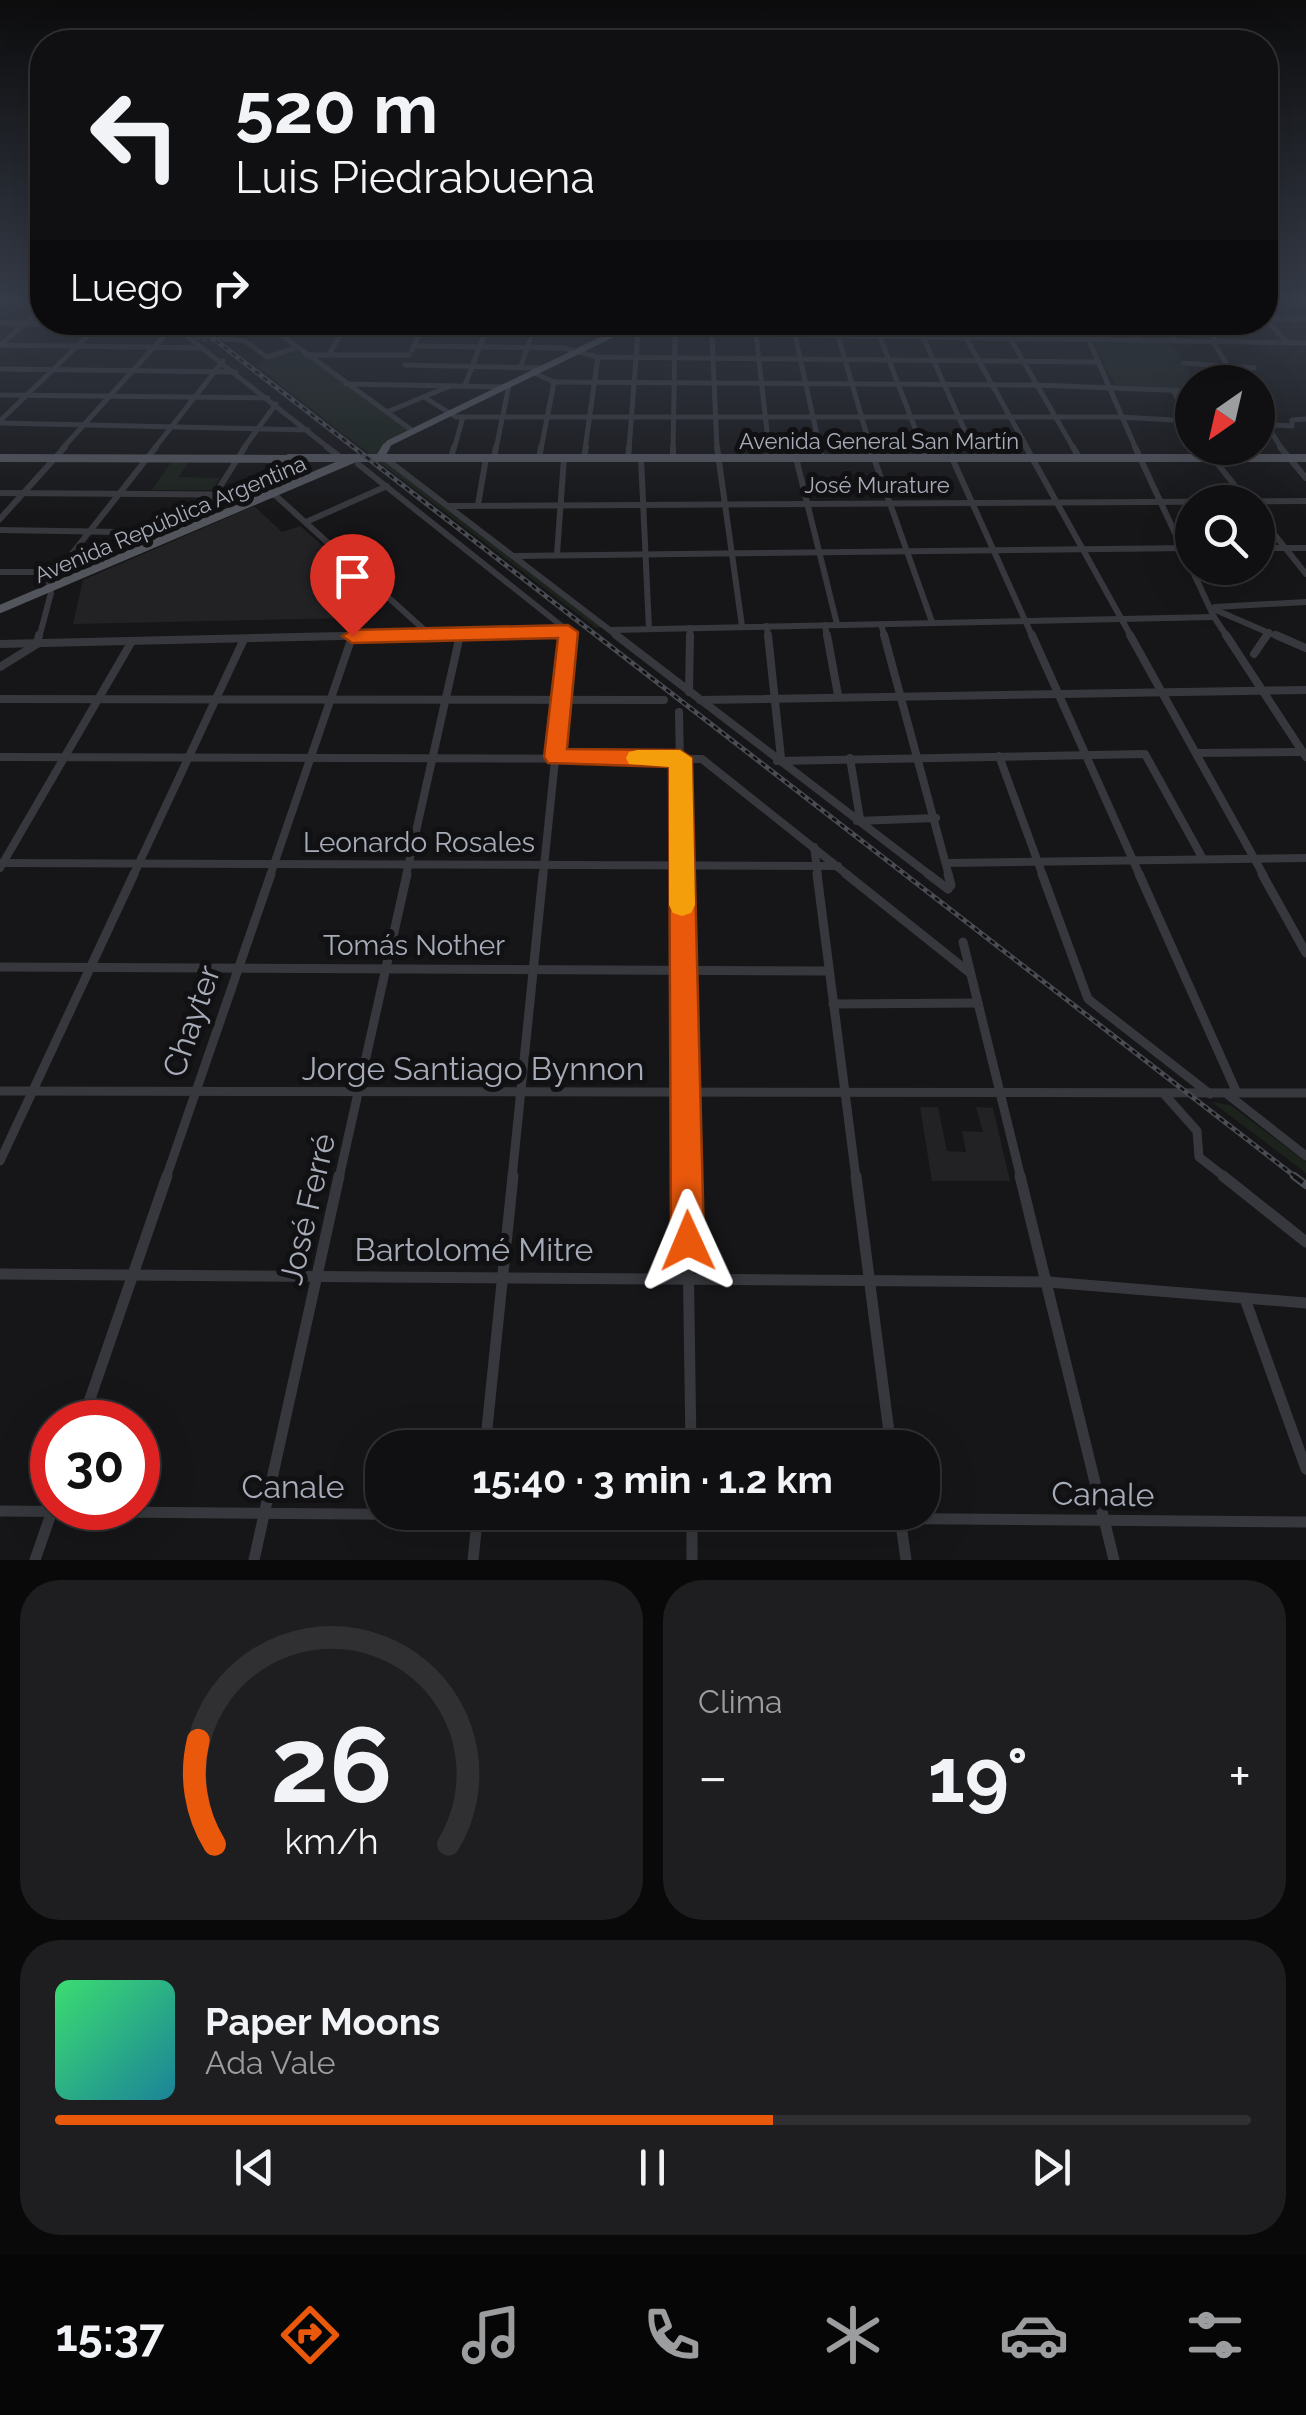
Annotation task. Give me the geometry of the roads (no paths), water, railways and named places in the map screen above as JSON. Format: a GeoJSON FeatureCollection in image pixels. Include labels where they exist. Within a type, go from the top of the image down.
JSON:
{"type":"FeatureCollection","features":[{"type":"Feature","properties":{"kind":"main road"},"geometry":{"type":"LineString","coordinates":[[383,458],[389,443],[534,373]]}},
{"type":"Feature","properties":{"kind":"main road","name":"Avenida General San Martín"},"geometry":{"type":"LineString","coordinates":[[0,458],[383,458]]}},
{"type":"Feature","properties":{"kind":"main road","name":"Avenida General San Martín"},"geometry":{"type":"LineString","coordinates":[[289,458],[1175,458]]}},
{"type":"Feature","properties":{"kind":"main road","name":"Avenida General San Martín"},"geometry":{"type":"LineString","coordinates":[[1275,458],[1306,458]]}},
{"type":"Feature","properties":{"kind":"main road","name":"Avenida República Argentina"},"geometry":{"type":"LineString","coordinates":[[0,610],[355,459]]}},
{"type":"Feature","properties":{"kind":"street"},"geometry":{"type":"LineString","coordinates":[[0,422],[49,373]]}},
{"type":"Feature","properties":{"kind":"street"},"geometry":{"type":"LineString","coordinates":[[0,518],[131,373]]}},
{"type":"Feature","properties":{"kind":"street"},"geometry":{"type":"LineString","coordinates":[[196,373],[217,373]]}},
{"type":"Feature","properties":{"kind":"street"},"geometry":{"type":"LineString","coordinates":[[0,667],[37,644],[50,588],[58,572],[212,373]]}},
{"type":"Feature","properties":{"kind":"street"},"geometry":{"type":"LineString","coordinates":[[237,373],[340,457]]}},
{"type":"Feature","properties":{"kind":"street"},"geometry":{"type":"LineString","coordinates":[[331,373],[413,432]]}},
{"type":"Feature","properties":{"kind":"street"},"geometry":{"type":"LineString","coordinates":[[396,383],[401,373]]}},
{"type":"Feature","properties":{"kind":"street"},"geometry":{"type":"LineString","coordinates":[[465,385],[470,373]]}},
{"type":"Feature","properties":{"kind":"street"},"geometry":{"type":"LineString","coordinates":[[534,373],[554,382],[1107,386],[1173,390],[1175,393]]}},
{"type":"Feature","properties":{"kind":"street"},"geometry":{"type":"LineString","coordinates":[[584,458],[595,373]]}},
{"type":"Feature","properties":{"kind":"street"},"geometry":{"type":"LineString","coordinates":[[628,458],[634,373]]}},
{"type":"Feature","properties":{"kind":"street"},"geometry":{"type":"LineString","coordinates":[[673,373],[673,458]]}},
{"type":"Feature","properties":{"kind":"street"},"geometry":{"type":"LineString","coordinates":[[713,373],[717,458],[742,626]]}},
{"type":"Feature","properties":{"kind":"street"},"geometry":{"type":"LineString","coordinates":[[759,373],[770,458]]}},
{"type":"Feature","properties":{"kind":"street"},"geometry":{"type":"LineString","coordinates":[[802,373],[822,458]]}},
{"type":"Feature","properties":{"kind":"street"},"geometry":{"type":"LineString","coordinates":[[847,373],[873,458],[932,622]]}},
{"type":"Feature","properties":{"kind":"street"},"geometry":{"type":"LineString","coordinates":[[892,373],[926,458]]}},
{"type":"Feature","properties":{"kind":"street"},"geometry":{"type":"LineString","coordinates":[[939,373],[977,458]]}},
{"type":"Feature","properties":{"kind":"street"},"geometry":{"type":"LineString","coordinates":[[984,373],[1306,953]]}},
{"type":"Feature","properties":{"kind":"street"},"geometry":{"type":"LineString","coordinates":[[1029,373],[1080,459]]}},
{"type":"Feature","properties":{"kind":"street"},"geometry":{"type":"LineString","coordinates":[[1101,373],[1175,536]]}},
{"type":"Feature","properties":{"kind":"street"},"geometry":{"type":"LineString","coordinates":[[539,458],[554,382]]}},
{"type":"Feature","properties":{"kind":"street"},"geometry":{"type":"LineString","coordinates":[[346,384],[508,386],[504,417],[478,504]]}},
{"type":"Feature","properties":{"kind":"street"},"geometry":{"type":"LineString","coordinates":[[387,412],[454,384]]}},
{"type":"Feature","properties":{"kind":"street"},"geometry":{"type":"LineString","coordinates":[[0,395],[268,398]]}},
{"type":"Feature","properties":{"kind":"street"},"geometry":{"type":"LineString","coordinates":[[424,398],[463,417],[1120,417],[1175,421]]}},
{"type":"Feature","properties":{"kind":"street"},"geometry":{"type":"LineString","coordinates":[[196,526],[237,458],[276,404]]}},
{"type":"Feature","properties":{"kind":"street"},"geometry":{"type":"LineString","coordinates":[[452,458],[463,417]]}},
{"type":"Feature","properties":{"kind":"street"},"geometry":{"type":"LineString","coordinates":[[1275,425],[1292,426],[1292,420],[1306,420]]}},
{"type":"Feature","properties":{"kind":"street"},"geometry":{"type":"LineString","coordinates":[[0,422],[308,430]]}},
{"type":"Feature","properties":{"kind":"street"},"geometry":{"type":"LineString","coordinates":[[1275,438],[1306,478]]}},
{"type":"Feature","properties":{"kind":"street"},"geometry":{"type":"LineString","coordinates":[[383,458],[948,889],[936,818],[881,624]]}},
{"type":"Feature","properties":{"kind":"street"},"geometry":{"type":"LineString","coordinates":[[557,554],[564,458]]}},
{"type":"Feature","properties":{"kind":"street"},"geometry":{"type":"LineString","coordinates":[[640,458],[649,629]]}},
{"type":"Feature","properties":{"kind":"street"},"geometry":{"type":"LineString","coordinates":[[796,458],[837,624]]}},
{"type":"Feature","properties":{"kind":"street"},"geometry":{"type":"LineString","coordinates":[[952,458],[1060,692],[1232,1094],[1306,1156]]}},
{"type":"Feature","properties":{"kind":"street"},"geometry":{"type":"LineString","coordinates":[[355,459],[568,632]]}},
{"type":"Feature","properties":{"kind":"street"},"geometry":{"type":"LineString","coordinates":[[1217,465],[1234,485]]}},
{"type":"Feature","properties":{"kind":"street"},"geometry":{"type":"LineString","coordinates":[[306,522],[387,486]]}},
{"type":"Feature","properties":{"kind":"street"},"geometry":{"type":"LineString","coordinates":[[0,493],[272,494],[430,635]]}},
{"type":"Feature","properties":{"kind":"street","name":"José Murature"},"geometry":{"type":"LineString","coordinates":[[1275,502],[1306,501]]}},
{"type":"Feature","properties":{"kind":"street","name":"José Murature"},"geometry":{"type":"LineString","coordinates":[[448,506],[1175,502]]}},
{"type":"Feature","properties":{"kind":"street"},"geometry":{"type":"LineString","coordinates":[[0,530],[180,533]]}},
{"type":"Feature","properties":{"kind":"street"},"geometry":{"type":"LineString","coordinates":[[1275,536],[1306,574]]}},
{"type":"Feature","properties":{"kind":"street"},"geometry":{"type":"LineString","coordinates":[[513,556],[1175,548]]}},
{"type":"Feature","properties":{"kind":"street"},"geometry":{"type":"LineString","coordinates":[[1275,548],[1306,548]]}},
{"type":"Feature","properties":{"kind":"street"},"geometry":{"type":"LineString","coordinates":[[68,559],[103,558]]}},
{"type":"Feature","properties":{"kind":"street"},"geometry":{"type":"LineString","coordinates":[[0,572],[58,572]]}},
{"type":"Feature","properties":{"kind":"street"},"geometry":{"type":"LineString","coordinates":[[1199,585],[1214,617],[1304,755]]}},
{"type":"Feature","properties":{"kind":"street"},"geometry":{"type":"LineString","coordinates":[[1210,608],[1306,602]]}},
{"type":"Feature","properties":{"kind":"street"},"geometry":{"type":"LineString","coordinates":[[1210,608],[1306,648]]}},
{"type":"Feature","properties":{"kind":"street"},"geometry":{"type":"LineString","coordinates":[[611,630],[1214,617]]}},
{"type":"Feature","properties":{"kind":"street"},"geometry":{"type":"LineString","coordinates":[[824,625],[838,695]]}},
{"type":"Feature","properties":{"kind":"street"},"geometry":{"type":"LineString","coordinates":[[768,626],[779,759]]}},
{"type":"Feature","properties":{"kind":"street"},"geometry":{"type":"LineString","coordinates":[[690,628],[690,692]]}},
{"type":"Feature","properties":{"kind":"street"},"geometry":{"type":"LineString","coordinates":[[0,644],[568,632]]}},
{"type":"Feature","properties":{"kind":"street"},"geometry":{"type":"LineString","coordinates":[[487,1430],[568,632]]}},
{"type":"Feature","properties":{"kind":"street"},"geometry":{"type":"LineString","coordinates":[[1254,654],[1270,632]]}},
{"type":"Feature","properties":{"kind":"street","name":"José Ferré"},"geometry":{"type":"LineString","coordinates":[[254,1560],[460,634]]}},
{"type":"Feature","properties":{"kind":"street","name":"Chayter"},"geometry":{"type":"LineString","coordinates":[[90,1400],[352,636]]}},
{"type":"Feature","properties":{"kind":"street"},"geometry":{"type":"LineString","coordinates":[[0,1160],[244,639]]}},
{"type":"Feature","properties":{"kind":"street"},"geometry":{"type":"LineString","coordinates":[[1,864],[132,641]]}},
{"type":"Feature","properties":{"kind":"street"},"geometry":{"type":"LineString","coordinates":[[700,700],[1306,690]]}},
{"type":"Feature","properties":{"kind":"street"},"geometry":{"type":"LineString","coordinates":[[0,699],[664,700]]}},
{"type":"Feature","properties":{"kind":"street"},"geometry":{"type":"LineString","coordinates":[[680,712],[691,1430]]}},
{"type":"Feature","properties":{"kind":"street"},"geometry":{"type":"LineString","coordinates":[[1196,752],[1304,755]]}},
{"type":"Feature","properties":{"kind":"street"},"geometry":{"type":"LineString","coordinates":[[779,759],[1145,754],[1203,859]]}},
{"type":"Feature","properties":{"kind":"street"},"geometry":{"type":"LineString","coordinates":[[0,756],[702,759],[970,973]]}},
{"type":"Feature","properties":{"kind":"street"},"geometry":{"type":"LineString","coordinates":[[999,756],[1088,1000],[1210,1094]]}},
{"type":"Feature","properties":{"kind":"street"},"geometry":{"type":"LineString","coordinates":[[850,758],[858,820]]}},
{"type":"Feature","properties":{"kind":"street"},"geometry":{"type":"LineString","coordinates":[[858,820],[936,818]]}},
{"type":"Feature","properties":{"kind":"street"},"geometry":{"type":"LineString","coordinates":[[814,847],[889,1430]]}},
{"type":"Feature","properties":{"kind":"street"},"geometry":{"type":"LineString","coordinates":[[946,863],[1306,858]]}},
{"type":"Feature","properties":{"kind":"street","name":"Leonardo Rosales"},"geometry":{"type":"LineString","coordinates":[[1,864],[838,866]]}},
{"type":"Feature","properties":{"kind":"street"},"geometry":{"type":"LineString","coordinates":[[963,942],[1114,1560]]}},
{"type":"Feature","properties":{"kind":"street","name":"Tomás Nother"},"geometry":{"type":"LineString","coordinates":[[0,967],[828,971]]}},
{"type":"Feature","properties":{"kind":"street"},"geometry":{"type":"LineString","coordinates":[[833,1004],[978,1003]]}},
{"type":"Feature","properties":{"kind":"street","name":"Jorge Santiago Bynnon"},"geometry":{"type":"LineString","coordinates":[[0,1091],[1165,1095],[1306,1092]]}},
{"type":"Feature","properties":{"kind":"street"},"geometry":{"type":"LineString","coordinates":[[1165,1095],[1197,1131],[1199,1157],[1306,1242]]}},
{"type":"Feature","properties":{"kind":"street","name":"Bartolomé Mitre"},"geometry":{"type":"LineString","coordinates":[[0,1274],[1048,1282],[1306,1303]]}},
{"type":"Feature","properties":{"kind":"street"},"geometry":{"type":"LineString","coordinates":[[1246,1299],[1306,1468]]}},
{"type":"Feature","properties":{"kind":"street","name":"Canale"},"geometry":{"type":"LineString","coordinates":[[0,1512],[30,1511]]}},
{"type":"Feature","properties":{"kind":"street","name":"Canale"},"geometry":{"type":"LineString","coordinates":[[160,1512],[365,1513]]}},
{"type":"Feature","properties":{"kind":"street","name":"Canale"},"geometry":{"type":"LineString","coordinates":[[940,1516],[1104,1522],[1306,1522]]}},
{"type":"Feature","properties":{"kind":"street"},"geometry":{"type":"LineString","coordinates":[[35,1560],[45,1530]]}},
{"type":"Feature","properties":{"kind":"street"},"geometry":{"type":"LineString","coordinates":[[473,1560],[476,1530]]}},
{"type":"Feature","properties":{"kind":"street"},"geometry":{"type":"LineString","coordinates":[[692,1530],[692,1560]]}},
{"type":"Feature","properties":{"kind":"street"},"geometry":{"type":"LineString","coordinates":[[902,1530],[906,1560]]}},
{"type":"Feature","properties":{"kind":"railway"},"geometry":{"type":"LineString","coordinates":[[258,373],[1297,1178]]}},
{"type":"Feature","properties":{"kind":"railway"},"geometry":{"type":"LineString","coordinates":[[1294,1176],[1306,1185]]}}]}
